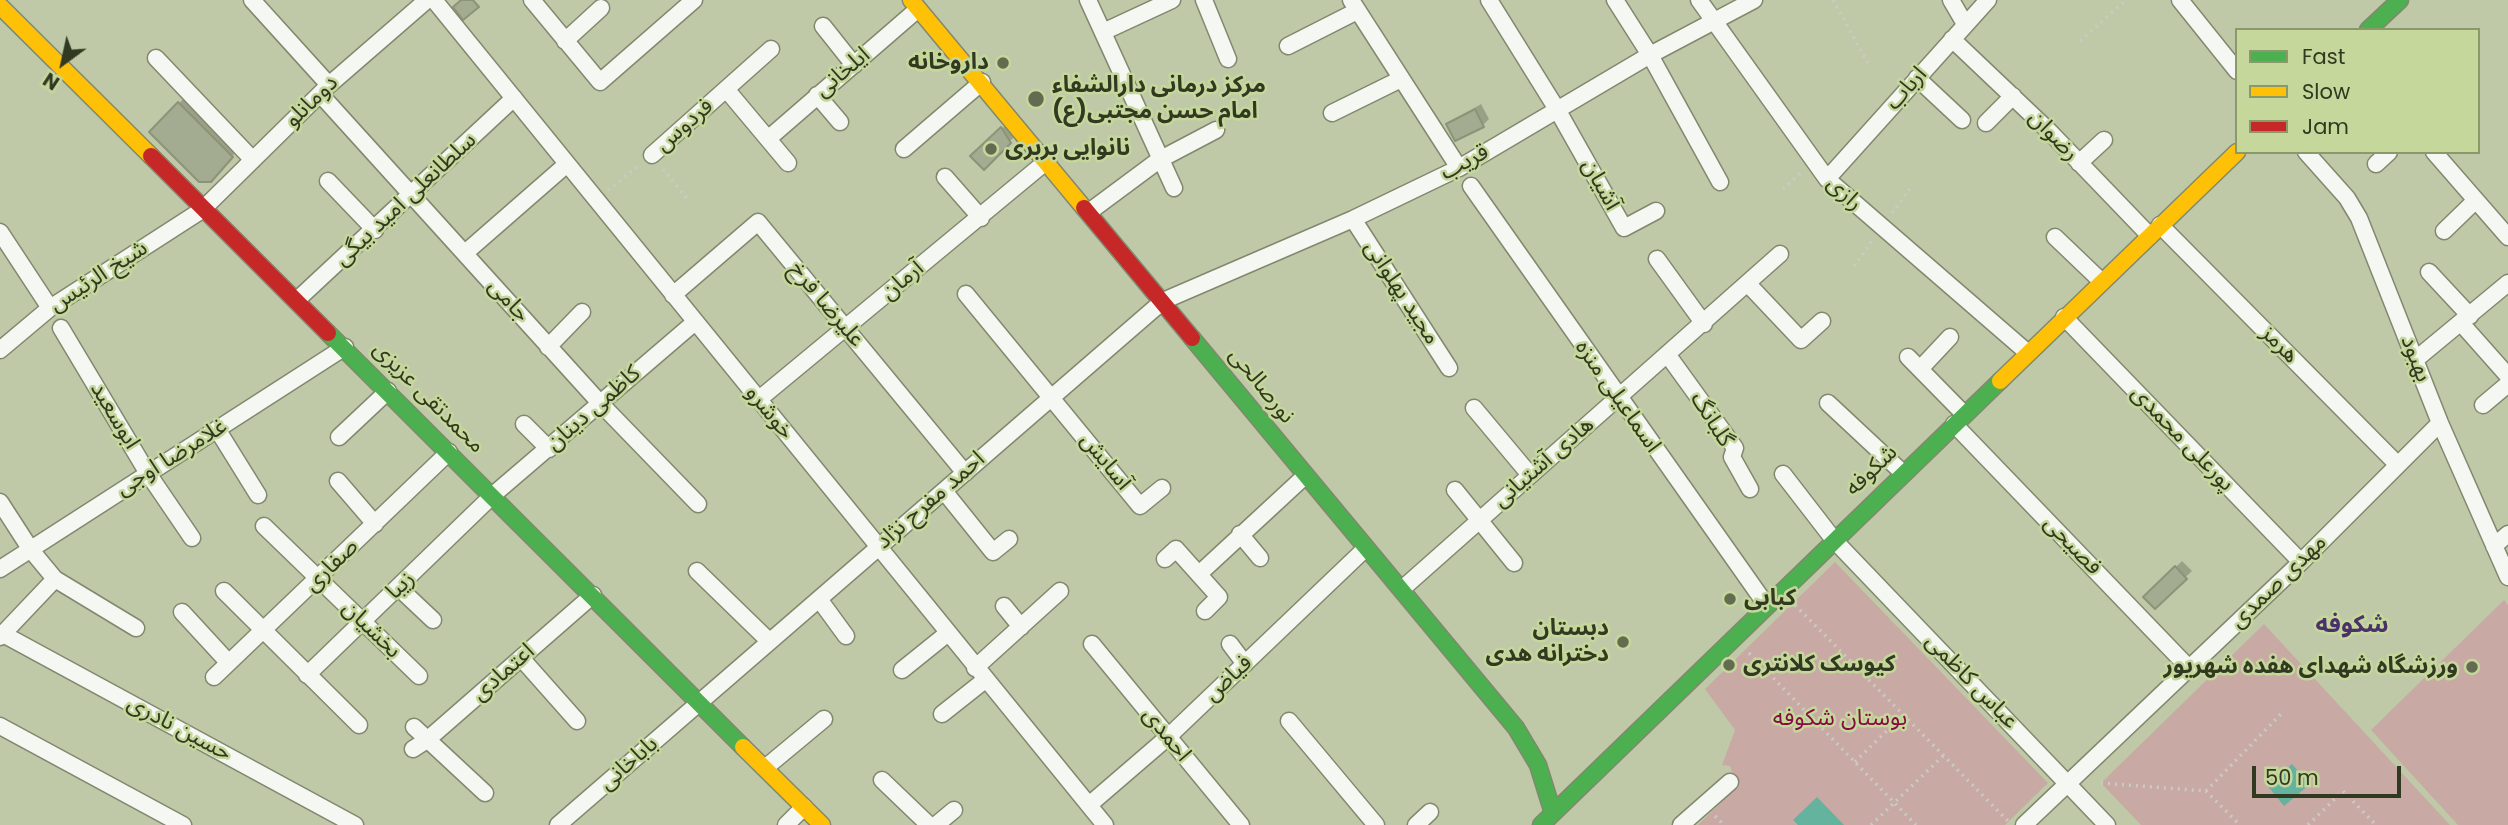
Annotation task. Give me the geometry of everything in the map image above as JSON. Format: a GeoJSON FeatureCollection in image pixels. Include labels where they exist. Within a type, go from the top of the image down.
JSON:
{"type":"FeatureCollection","features":[{"type":"Feature","properties":{"kind":"main road"},"geometry":{"type":"LineString","coordinates":[[2370,28],[2391,3]]}},
{"type":"Feature","properties":{"kind":"main road","name":"نورصالحی"},"geometry":{"type":"LineString","coordinates":[[915,4],[1048,160],[1305,476],[1516,728],[1538,765],[1547,821]]}},
{"type":"Feature","properties":{"kind":"main road","name":"محمدتقی عزیزی"},"geometry":{"type":"LineString","coordinates":[[0,6],[822,825]]}},
{"type":"Feature","properties":{"kind":"main road"},"geometry":{"type":"LineString","coordinates":[[0,16],[21,27]]}},
{"type":"Feature","properties":{"kind":"main road","name":"شکوفه"},"geometry":{"type":"LineString","coordinates":[[1547,821],[2235,154]]}},
{"type":"Feature","properties":{"kind":"street","name":"جامی"},"geometry":{"type":"LineString","coordinates":[[252,0],[412,196],[600,403],[698,504]]}},
{"type":"Feature","properties":{"kind":"street","name":"دومانلو"},"geometry":{"type":"LineString","coordinates":[[202,210],[325,90],[427,0]]}},
{"type":"Feature","properties":{"kind":"street","name":"خوشرو"},"geometry":{"type":"LineString","coordinates":[[434,0],[1105,825]]}},
{"type":"Feature","properties":{"kind":"street"},"geometry":{"type":"LineString","coordinates":[[532,0],[600,82],[694,0]]}},
{"type":"Feature","properties":{"kind":"street"},"geometry":{"type":"LineString","coordinates":[[1088,0],[1174,188]]}},
{"type":"Feature","properties":{"kind":"street"},"geometry":{"type":"LineString","coordinates":[[1102,32],[1172,0]]}},
{"type":"Feature","properties":{"kind":"street"},"geometry":{"type":"LineString","coordinates":[[1204,0],[1228,59]]}},
{"type":"Feature","properties":{"kind":"street"},"geometry":{"type":"LineString","coordinates":[[1489,0],[1558,111]]}},
{"type":"Feature","properties":{"kind":"street"},"geometry":{"type":"LineString","coordinates":[[1615,0],[1650,55],[1720,182]]}},
{"type":"Feature","properties":{"kind":"street","name":"رازی"},"geometry":{"type":"LineString","coordinates":[[1699,0],[1826,179],[2028,353]]}},
{"type":"Feature","properties":{"kind":"street","name":"قریب"},"geometry":{"type":"LineString","coordinates":[[1163,301],[1353,219],[1459,167],[1650,55],[1754,0]]}},
{"type":"Feature","properties":{"kind":"street"},"geometry":{"type":"LineString","coordinates":[[1951,0],[1965,24]]}},
{"type":"Feature","properties":{"kind":"street","name":"ارباب"},"geometry":{"type":"LineString","coordinates":[[1826,179],[1988,0]]}},
{"type":"Feature","properties":{"kind":"street"},"geometry":{"type":"LineString","coordinates":[[2180,0],[2235,69]]}},
{"type":"Feature","properties":{"kind":"street","name":"ایلخانی"},"geometry":{"type":"LineString","coordinates":[[769,138],[854,65],[915,4]]}},
{"type":"Feature","properties":{"kind":"street"},"geometry":{"type":"LineString","coordinates":[[1288,46],[1354,6],[1459,167]]}},
{"type":"Feature","properties":{"kind":"street"},"geometry":{"type":"LineString","coordinates":[[565,41],[601,8]]}},
{"type":"Feature","properties":{"kind":"street"},"geometry":{"type":"LineString","coordinates":[[823,26],[854,65]]}},
{"type":"Feature","properties":{"kind":"street","name":"رضوان"},"geometry":{"type":"LineString","coordinates":[[1952,39],[2014,96],[2079,163],[2155,231]]}},
{"type":"Feature","properties":{"kind":"street","name":"فردوس"},"geometry":{"type":"LineString","coordinates":[[652,155],[771,49]]}},
{"type":"Feature","properties":{"kind":"street"},"geometry":{"type":"LineString","coordinates":[[156,58],[253,160]]}},
{"type":"Feature","properties":{"kind":"street"},"geometry":{"type":"LineString","coordinates":[[1917,78],[1962,120]]}},
{"type":"Feature","properties":{"kind":"street"},"geometry":{"type":"LineString","coordinates":[[1332,113],[1401,79]]}},
{"type":"Feature","properties":{"kind":"street"},"geometry":{"type":"LineString","coordinates":[[904,149],[982,82]]}},
{"type":"Feature","properties":{"kind":"street"},"geometry":{"type":"LineString","coordinates":[[726,89],[788,163]]}},
{"type":"Feature","properties":{"kind":"street"},"geometry":{"type":"LineString","coordinates":[[817,95],[840,122]]}},
{"type":"Feature","properties":{"kind":"street"},"geometry":{"type":"LineString","coordinates":[[1986,123],[2014,96]]}},
{"type":"Feature","properties":{"kind":"street","name":"سلطانعلی امید بیگی"},"geometry":{"type":"LineString","coordinates":[[297,300],[412,196],[514,98]]}},
{"type":"Feature","properties":{"kind":"street","name":"آشیان"},"geometry":{"type":"LineString","coordinates":[[1558,111],[1624,228],[1656,211]]}},
{"type":"Feature","properties":{"kind":"street"},"geometry":{"type":"LineString","coordinates":[[1089,212],[1159,160],[1216,130]]}},
{"type":"Feature","properties":{"kind":"street"},"geometry":{"type":"LineString","coordinates":[[2079,163],[2104,140]]}},
{"type":"Feature","properties":{"kind":"street","name":"بهبود"},"geometry":{"type":"LineString","coordinates":[[2308,154],[2347,198],[2359,218],[2440,423],[2508,577]]}},
{"type":"Feature","properties":{"kind":"street"},"geometry":{"type":"LineString","coordinates":[[2376,164],[2387,154]]}},
{"type":"Feature","properties":{"kind":"street"},"geometry":{"type":"LineString","coordinates":[[2436,154],[2508,237]]}},
{"type":"Feature","properties":{"kind":"street","name":"آرمان"},"geometry":{"type":"LineString","coordinates":[[758,400],[1048,160]]}},
{"type":"Feature","properties":{"kind":"street"},"geometry":{"type":"LineString","coordinates":[[465,253],[567,164]]}},
{"type":"Feature","properties":{"kind":"street"},"geometry":{"type":"LineString","coordinates":[[945,177],[981,218]]}},
{"type":"Feature","properties":{"kind":"street"},"geometry":{"type":"LineString","coordinates":[[328,181],[375,230]]}},
{"type":"Feature","properties":{"kind":"street","name":"اسماعیلی منزه"},"geometry":{"type":"LineString","coordinates":[[1471,186],[1767,606]]}},
{"type":"Feature","properties":{"kind":"street"},"geometry":{"type":"LineString","coordinates":[[2444,231],[2476,200]]}},
{"type":"Feature","properties":{"kind":"street","name":"شیخ الرئیس"},"geometry":{"type":"LineString","coordinates":[[0,350],[50,308],[202,210]]}},
{"type":"Feature","properties":{"kind":"street","name":"مجید پهلوانی"},"geometry":{"type":"LineString","coordinates":[[1353,219],[1449,368]]}},
{"type":"Feature","properties":{"kind":"street","name":"علیرضا فرخ"},"geometry":{"type":"LineString","coordinates":[[673,295],[758,222],[965,473]]}},
{"type":"Feature","properties":{"kind":"street","name":"هرمز"},"geometry":{"type":"LineString","coordinates":[[2155,231],[2397,464]]}},
{"type":"Feature","properties":{"kind":"street"},"geometry":{"type":"LineString","coordinates":[[0,232],[50,308]]}},
{"type":"Feature","properties":{"kind":"street"},"geometry":{"type":"LineString","coordinates":[[2055,237],[2101,281]]}},
{"type":"Feature","properties":{"kind":"street","name":"هادی آشتیانی"},"geometry":{"type":"LineString","coordinates":[[1402,589],[1780,254]]}},
{"type":"Feature","properties":{"kind":"street"},"geometry":{"type":"LineString","coordinates":[[1657,259],[1704,324]]}},
{"type":"Feature","properties":{"kind":"street"},"geometry":{"type":"LineString","coordinates":[[2429,272],[2508,376]]}},
{"type":"Feature","properties":{"kind":"street"},"geometry":{"type":"LineString","coordinates":[[2415,360],[2508,282]]}},
{"type":"Feature","properties":{"kind":"street"},"geometry":{"type":"LineString","coordinates":[[1748,284],[1801,340],[1822,321]]}},
{"type":"Feature","properties":{"kind":"street"},"geometry":{"type":"LineString","coordinates":[[966,294],[1052,396]]}},
{"type":"Feature","properties":{"kind":"street","name":"احمد مفرح نژاد"},"geometry":{"type":"LineString","coordinates":[[699,702],[1163,301]]}},
{"type":"Feature","properties":{"kind":"street"},"geometry":{"type":"LineString","coordinates":[[548,346],[582,312]]}},
{"type":"Feature","properties":{"kind":"street","name":"پورعلی محمدی"},"geometry":{"type":"LineString","coordinates":[[2064,317],[2301,562]]}},
{"type":"Feature","properties":{"kind":"street","name":"کاظمی دینان"},"geometry":{"type":"LineString","coordinates":[[493,495],[695,322]]}},
{"type":"Feature","properties":{"kind":"street","name":"ابوسعید"},"geometry":{"type":"LineString","coordinates":[[61,328],[147,472],[192,538]]}},
{"type":"Feature","properties":{"kind":"street"},"geometry":{"type":"LineString","coordinates":[[1950,337],[1914,363],[1959,419]]}},
{"type":"Feature","properties":{"kind":"street","name":"غلامرضا اوجی"},"geometry":{"type":"LineString","coordinates":[[0,569],[345,347]]}},
{"type":"Feature","properties":{"kind":"street","name":"گلبانگ"},"geometry":{"type":"LineString","coordinates":[[1667,354],[1735,447],[1732,457],[1750,489]]}},
{"type":"Feature","properties":{"kind":"street"},"geometry":{"type":"LineString","coordinates":[[2483,405],[2508,384]]}},
{"type":"Feature","properties":{"kind":"street"},"geometry":{"type":"LineString","coordinates":[[339,437],[388,391]]}},
{"type":"Feature","properties":{"kind":"street","name":"آسایش"},"geometry":{"type":"LineString","coordinates":[[1052,396],[1140,506],[1162,488]]}},
{"type":"Feature","properties":{"kind":"street"},"geometry":{"type":"LineString","coordinates":[[1828,403],[1903,473]]}},
{"type":"Feature","properties":{"kind":"street"},"geometry":{"type":"LineString","coordinates":[[1474,408],[1530,475]]}},
{"type":"Feature","properties":{"kind":"street","name":"فصیحی"},"geometry":{"type":"LineString","coordinates":[[1959,419],[2189,668]]}},
{"type":"Feature","properties":{"kind":"street","name":"مهدی صمدی"},"geometry":{"type":"LineString","coordinates":[[2016,823],[2067,782],[2189,668],[2301,562],[2440,423]]}},
{"type":"Feature","properties":{"kind":"street"},"geometry":{"type":"LineString","coordinates":[[524,424],[549,449]]}},
{"type":"Feature","properties":{"kind":"street"},"geometry":{"type":"LineString","coordinates":[[217,429],[258,495]]}},
{"type":"Feature","properties":{"kind":"street","name":"صفاری"},"geometry":{"type":"LineString","coordinates":[[214,677],[449,452]]}},
{"type":"Feature","properties":{"kind":"street","name":"عباس کاظمی"},"geometry":{"type":"LineString","coordinates":[[1783,474],[1834,540],[2108,825]]}},
{"type":"Feature","properties":{"kind":"street"},"geometry":{"type":"LineString","coordinates":[[1199,574],[1305,476]]}},
{"type":"Feature","properties":{"kind":"street"},"geometry":{"type":"LineString","coordinates":[[338,481],[376,524]]}},
{"type":"Feature","properties":{"kind":"street"},"geometry":{"type":"LineString","coordinates":[[1455,490],[1514,563]]}},
{"type":"Feature","properties":{"kind":"street"},"geometry":{"type":"LineString","coordinates":[[944,491],[993,552],[1009,539]]}},
{"type":"Feature","properties":{"kind":"street","name":"زیبا"},"geometry":{"type":"LineString","coordinates":[[307,675],[493,495]]}},
{"type":"Feature","properties":{"kind":"street"},"geometry":{"type":"LineString","coordinates":[[0,502],[31,550],[55,579],[136,628]]}},
{"type":"Feature","properties":{"kind":"street","name":"بخشیان"},"geometry":{"type":"LineString","coordinates":[[264,526],[419,676]]}},
{"type":"Feature","properties":{"kind":"street"},"geometry":{"type":"LineString","coordinates":[[1240,534],[1260,558]]}},
{"type":"Feature","properties":{"kind":"street"},"geometry":{"type":"LineString","coordinates":[[2494,546],[2508,534]]}},
{"type":"Feature","properties":{"kind":"street","name":"فیاض"},"geometry":{"type":"LineString","coordinates":[[1088,805],[1168,737],[1366,548]]}},
{"type":"Feature","properties":{"kind":"street"},"geometry":{"type":"LineString","coordinates":[[1171,554],[1199,574],[1219,597],[1205,611]]}},
{"type":"Feature","properties":{"kind":"street"},"geometry":{"type":"LineString","coordinates":[[697,571],[769,642]]}},
{"type":"Feature","properties":{"kind":"street"},"geometry":{"type":"LineString","coordinates":[[2,635],[55,579]]}},
{"type":"Feature","properties":{"kind":"street"},"geometry":{"type":"LineString","coordinates":[[399,588],[433,620]]}},
{"type":"Feature","properties":{"kind":"street"},"geometry":{"type":"LineString","coordinates":[[224,591],[359,725]]}},
{"type":"Feature","properties":{"kind":"street"},"geometry":{"type":"LineString","coordinates":[[942,714],[1021,627],[1060,591]]}},
{"type":"Feature","properties":{"kind":"street","name":"اعتمادی"},"geometry":{"type":"LineString","coordinates":[[413,749],[522,659],[593,595]]}},
{"type":"Feature","properties":{"kind":"street"},"geometry":{"type":"LineString","coordinates":[[819,599],[846,636]]}},
{"type":"Feature","properties":{"kind":"street"},"geometry":{"type":"LineString","coordinates":[[1004,606],[1021,627]]}},
{"type":"Feature","properties":{"kind":"street"},"geometry":{"type":"LineString","coordinates":[[182,612],[228,662]]}},
{"type":"Feature","properties":{"kind":"street"},"geometry":{"type":"LineString","coordinates":[[902,670],[947,634]]}},
{"type":"Feature","properties":{"kind":"street","name":"حسین نادری"},"geometry":{"type":"LineString","coordinates":[[2,635],[355,825]]}},
{"type":"Feature","properties":{"kind":"street","name":"احمدی"},"geometry":{"type":"LineString","coordinates":[[1092,644],[1241,825]]}},
{"type":"Feature","properties":{"kind":"street"},"geometry":{"type":"LineString","coordinates":[[1230,644],[1245,664]]}},
{"type":"Feature","properties":{"kind":"street"},"geometry":{"type":"LineString","coordinates":[[522,659],[577,720]]}},
{"type":"Feature","properties":{"kind":"street","name":"باباخانی"},"geometry":{"type":"LineString","coordinates":[[560,825],[699,702]]}},
{"type":"Feature","properties":{"kind":"street"},"geometry":{"type":"LineString","coordinates":[[765,768],[824,719]]}},
{"type":"Feature","properties":{"kind":"street"},"geometry":{"type":"LineString","coordinates":[[1289,721],[1376,825]]}},
{"type":"Feature","properties":{"kind":"street"},"geometry":{"type":"LineString","coordinates":[[0,726],[183,825]]}},
{"type":"Feature","properties":{"kind":"street"},"geometry":{"type":"LineString","coordinates":[[414,727],[485,793]]}},
{"type":"Feature","properties":{"kind":"street"},"geometry":{"type":"LineString","coordinates":[[881,780],[929,825]]}},
{"type":"Feature","properties":{"kind":"street"},"geometry":{"type":"LineString","coordinates":[[1681,825],[1730,782]]}},
{"type":"Feature","properties":{"kind":"street"},"geometry":{"type":"LineString","coordinates":[[786,825],[804,807]]}},
{"type":"Feature","properties":{"kind":"street"},"geometry":{"type":"LineString","coordinates":[[936,825],[954,810]]}},
{"type":"Feature","properties":{"kind":"street"},"geometry":{"type":"LineString","coordinates":[[1416,825],[1430,812]]}},
{"type":"Feature","properties":{"kind":"path"},"geometry":{"type":"LineString","coordinates":[[1833,0],[1870,67]]}},
{"type":"Feature","properties":{"kind":"path"},"geometry":{"type":"LineString","coordinates":[[2080,41],[2126,0]]}},
{"type":"Feature","properties":{"kind":"path"},"geometry":{"type":"LineString","coordinates":[[652,155],[688,200]]}},
{"type":"Feature","properties":{"kind":"path","name":"فردوس"},"geometry":{"type":"LineString","coordinates":[[596,200],[652,155]]}},
{"type":"Feature","properties":{"kind":"path"},"geometry":{"type":"LineString","coordinates":[[1783,189],[1813,162]]}},
{"type":"Feature","properties":{"kind":"path"},"geometry":{"type":"LineString","coordinates":[[1854,266],[1912,186]]}},
{"type":"Feature","properties":{"kind":"path"},"geometry":{"type":"LineString","coordinates":[[1794,603],[1943,755],[2016,823]]}},
{"type":"Feature","properties":{"kind":"path"},"geometry":{"type":"LineString","coordinates":[[1746,650],[1916,825]]}},
{"type":"Feature","properties":{"kind":"path"},"geometry":{"type":"LineString","coordinates":[[2206,790],[2281,714]]}},
{"type":"Feature","properties":{"kind":"path"},"geometry":{"type":"LineString","coordinates":[[1855,762],[1903,715]]}},
{"type":"Feature","properties":{"kind":"path"},"geometry":{"type":"LineString","coordinates":[[1871,825],[1943,755]]}},
{"type":"Feature","properties":{"kind":"path"},"geometry":{"type":"LineString","coordinates":[[2101,783],[2206,790],[2240,825]]}},
{"type":"Feature","properties":{"kind":"path"},"geometry":{"type":"LineString","coordinates":[[2308,825],[2343,791],[2376,825]]}},
{"type":"Feature","properties":{"kind":"green space","name":"بوستان شکوفه"},"geometry":{"type":"Polygon","coordinates":[[[1835,562],[2048,783],[2005,825],[1698,825],[1737,787],[1730,766],[1722,765],[1735,730],[1705,689],[1835,562]]]}},
{"type":"Feature","properties":{"kind":"green space","name":"ورزشگاه شهدای هفده شهریور"},"geometry":{"type":"Polygon","coordinates":[[[2504,600],[2508,605],[2508,825],[2458,825],[2371,730],[2504,600]]]}},
{"type":"Feature","properties":{"kind":"green space"},"geometry":{"type":"Polygon","coordinates":[[[2264,624],[2450,825],[2141,825],[2101,783],[2264,624]]]}},
{"type":"Feature","properties":{"kind":"water"},"geometry":{"type":"Polygon","coordinates":[[[2292,764],[2310,784],[2284,806],[2267,785],[2292,764]]]}},
{"type":"Feature","properties":{"kind":"water"},"geometry":{"type":"Polygon","coordinates":[[[1817,797],[1844,825],[1798,825],[1793,820],[1817,797]]]}},
{"type":"Feature","properties":{"kind":"building"},"geometry":{"type":"Polygon","coordinates":[[[461,0],[473,0],[479,7],[463,20],[453,7],[461,0]]]}},
{"type":"Feature","properties":{"kind":"building"},"geometry":{"type":"Polygon","coordinates":[[[178,102],[233,157],[211,182],[199,182],[149,132],[178,102]]]}},
{"type":"Feature","properties":{"kind":"building"},"geometry":{"type":"Polygon","coordinates":[[[1475,109],[1484,127],[1455,141],[1446,124],[1475,109]]]}},
{"type":"Feature","properties":{"kind":"building","name":"نانوایی بربری"},"geometry":{"type":"Polygon","coordinates":[[[1001,127],[1011,143],[984,170],[970,156],[1001,127]]]}},
{"type":"Feature","properties":{"kind":"building"},"geometry":{"type":"Polygon","coordinates":[[[2175,566],[2187,579],[2155,609],[2143,597],[2175,566]]]}},
{"type":"Feature","properties":{"kind":"traffic: fast"},"geometry":{"type":"LineString","coordinates":[[2370,28],[2400,0]]}},
{"type":"Feature","properties":{"kind":"traffic: fast"},"geometry":{"type":"LineString","coordinates":[[328,333],[743,747]]}},
{"type":"Feature","properties":{"kind":"traffic: fast"},"geometry":{"type":"LineString","coordinates":[[1192,338],[1516,728],[1538,765],[1553,813]]}},
{"type":"Feature","properties":{"kind":"traffic: fast"},"geometry":{"type":"LineString","coordinates":[[1541,825],[2000,381]]}},
{"type":"Feature","properties":{"kind":"traffic: slow"},"geometry":{"type":"LineString","coordinates":[[911,0],[1084,208]]}},
{"type":"Feature","properties":{"kind":"traffic: slow"},"geometry":{"type":"LineString","coordinates":[[0,6],[151,156]]}},
{"type":"Feature","properties":{"kind":"traffic: slow"},"geometry":{"type":"LineString","coordinates":[[2000,381],[2235,154]]}},
{"type":"Feature","properties":{"kind":"traffic: slow"},"geometry":{"type":"LineString","coordinates":[[743,747],[822,825]]}},
{"type":"Feature","properties":{"kind":"traffic: jam"},"geometry":{"type":"LineString","coordinates":[[151,156],[328,333]]}},
{"type":"Feature","properties":{"kind":"traffic: jam"},"geometry":{"type":"LineString","coordinates":[[1084,208],[1192,338]]}},
{"type":"Feature","properties":{"kind":"place","name":"داروخانه"},"geometry":{"type":"Point","coordinates":[1003,63]}},
{"type":"Feature","properties":{"kind":"place","name":"مرکز درمانی دارالشفاء امام حسن مجتبی(ع)"},"geometry":{"type":"Point","coordinates":[1036,99]}},
{"type":"Feature","properties":{"kind":"place","name":"نانوایی بربری"},"geometry":{"type":"Point","coordinates":[991,149]}},
{"type":"Feature","properties":{"kind":"place","name":"کبابی"},"geometry":{"type":"Point","coordinates":[1730,599]}},
{"type":"Feature","properties":{"kind":"place","name":"دبستان دخترانه هدی"},"geometry":{"type":"Point","coordinates":[1623,642]}},
{"type":"Feature","properties":{"kind":"place","name":"کیوسک کلانتری"},"geometry":{"type":"Point","coordinates":[1729,665]}},
{"type":"Feature","properties":{"kind":"place","name":"ورزشگاه شهدای هفده شهریور"},"geometry":{"type":"Point","coordinates":[2472,667]}},
{"type":"Feature","properties":{"kind":"district","name":"شکوفه"},"geometry":{"type":"Point","coordinates":[2352,626]}}]}
